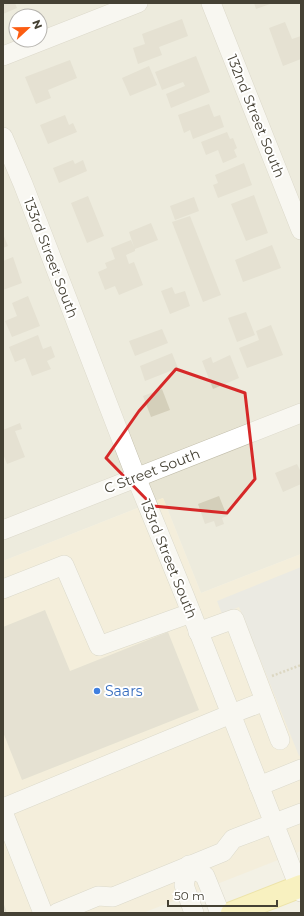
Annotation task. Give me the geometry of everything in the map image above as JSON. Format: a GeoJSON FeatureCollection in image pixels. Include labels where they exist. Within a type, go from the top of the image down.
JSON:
{"type":"FeatureCollection","features":[{"type":"Feature","properties":{"kind":"main road"},"geometry":{"type":"LineString","coordinates":[[232,913],[300,888]]}},
{"type":"Feature","properties":{"kind":"street"},"geometry":{"type":"LineString","coordinates":[[3,56],[138,3]]}},
{"type":"Feature","properties":{"kind":"street","name":"132nd Street South"},"geometry":{"type":"LineString","coordinates":[[211,3],[295,197],[301,230]]}},
{"type":"Feature","properties":{"kind":"street","name":"133rd Street South"},"geometry":{"type":"LineString","coordinates":[[3,137],[23,184],[136,477],[300,888]]}},
{"type":"Feature","properties":{"kind":"street","name":"C Street South"},"geometry":{"type":"LineString","coordinates":[[3,530],[301,413]]}},
{"type":"Feature","properties":{"kind":"street"},"geometry":{"type":"LineString","coordinates":[[3,589],[64,564],[99,646],[191,613]]}},
{"type":"Feature","properties":{"kind":"street"},"geometry":{"type":"LineString","coordinates":[[198,632],[234,619],[280,740]]}},
{"type":"Feature","properties":{"kind":"street"},"geometry":{"type":"LineString","coordinates":[[3,808],[265,701]]}},
{"type":"Feature","properties":{"kind":"street"},"geometry":{"type":"LineString","coordinates":[[259,786],[301,769]]}},
{"type":"Feature","properties":{"kind":"street"},"geometry":{"type":"LineString","coordinates":[[3,812],[8,837],[43,913]]}},
{"type":"Feature","properties":{"kind":"street"},"geometry":{"type":"LineString","coordinates":[[57,913],[98,896],[113,897],[223,852],[233,839],[301,813]]}},
{"type":"Feature","properties":{"kind":"street"},"geometry":{"type":"LineString","coordinates":[[189,865],[184,885],[194,913]]}},
{"type":"Feature","properties":{"kind":"street"},"geometry":{"type":"LineString","coordinates":[[189,865],[205,876],[220,913]]}},
{"type":"Feature","properties":{"kind":"path"},"geometry":{"type":"LineString","coordinates":[[268,678],[301,665]]}},
{"type":"Feature","properties":{"kind":"highlighted area"},"geometry":{"type":"Polygon","coordinates":[[[176,369],[245,393],[255,479],[227,513],[153,506],[106,458],[139,411],[176,369]]]}},
{"type":"Feature","properties":{"kind":"shaded area"},"geometry":{"type":"Polygon","coordinates":[[[3,3],[301,3],[301,554],[201,593],[163,498],[3,561],[3,3]]]}},
{"type":"Feature","properties":{"kind":"shaded area"},"geometry":{"type":"Polygon","coordinates":[[[163,498],[201,593],[301,554],[301,851],[143,913],[3,913],[3,561],[163,498]]]}},
{"type":"Feature","properties":{"kind":"shaded area"},"geometry":{"type":"Polygon","coordinates":[[[301,567],[301,755],[299,756],[239,607],[222,614],[217,601],[301,567]]]}},
{"type":"Feature","properties":{"kind":"building"},"geometry":{"type":"Polygon","coordinates":[[[3,3],[15,3],[17,8],[8,8],[8,12],[3,14],[3,3]]]}},
{"type":"Feature","properties":{"kind":"building"},"geometry":{"type":"Polygon","coordinates":[[[254,3],[273,3],[256,9],[254,3]]]}},
{"type":"Feature","properties":{"kind":"building"},"geometry":{"type":"Polygon","coordinates":[[[182,19],[188,36],[159,47],[162,55],[138,64],[133,48],[145,44],[142,34],[182,19]]]}},
{"type":"Feature","properties":{"kind":"building"},"geometry":{"type":"Polygon","coordinates":[[[285,22],[292,39],[301,36],[301,59],[283,66],[269,28],[285,22]]]}},
{"type":"Feature","properties":{"kind":"building"},"geometry":{"type":"Polygon","coordinates":[[[196,56],[210,92],[171,108],[166,94],[185,86],[183,82],[162,90],[155,72],[196,56]]]}},
{"type":"Feature","properties":{"kind":"building"},"geometry":{"type":"Polygon","coordinates":[[[70,60],[77,78],[48,90],[51,98],[36,104],[25,77],[70,60]]]}},
{"type":"Feature","properties":{"kind":"building"},"geometry":{"type":"Polygon","coordinates":[[[149,66],[157,85],[130,96],[122,78],[149,66]]]}},
{"type":"Feature","properties":{"kind":"building"},"geometry":{"type":"Polygon","coordinates":[[[209,104],[214,117],[220,115],[224,127],[193,139],[190,130],[184,133],[178,115],[209,104]]]}},
{"type":"Feature","properties":{"kind":"building"},"geometry":{"type":"Polygon","coordinates":[[[65,115],[69,125],[73,123],[77,132],[48,144],[40,125],[65,115]]]}},
{"type":"Feature","properties":{"kind":"building"},"geometry":{"type":"Polygon","coordinates":[[[227,132],[230,139],[233,138],[237,148],[234,150],[237,157],[223,163],[218,150],[206,155],[201,142],[227,132]]]}},
{"type":"Feature","properties":{"kind":"building"},"geometry":{"type":"Polygon","coordinates":[[[73,160],[75,164],[83,160],[87,171],[59,183],[53,168],[73,160]]]}},
{"type":"Feature","properties":{"kind":"building"},"geometry":{"type":"Polygon","coordinates":[[[244,163],[252,185],[218,198],[213,185],[218,183],[215,175],[244,163]]]}},
{"type":"Feature","properties":{"kind":"building"},"geometry":{"type":"Polygon","coordinates":[[[254,195],[268,233],[246,241],[231,204],[254,195]]]}},
{"type":"Feature","properties":{"kind":"building"},"geometry":{"type":"Polygon","coordinates":[[[88,196],[104,236],[87,243],[71,203],[88,196]]]}},
{"type":"Feature","properties":{"kind":"building"},"geometry":{"type":"Polygon","coordinates":[[[194,197],[199,211],[175,220],[170,206],[194,197]]]}},
{"type":"Feature","properties":{"kind":"building"},"geometry":{"type":"Polygon","coordinates":[[[190,216],[221,295],[203,302],[172,222],[190,216]]]}},
{"type":"Feature","properties":{"kind":"building"},"geometry":{"type":"Polygon","coordinates":[[[151,223],[158,240],[135,249],[135,251],[126,255],[129,264],[134,262],[143,285],[119,295],[115,286],[105,290],[98,272],[107,268],[105,263],[115,259],[111,248],[131,240],[134,247],[129,232],[151,223]]]}},
{"type":"Feature","properties":{"kind":"building"},"geometry":{"type":"Polygon","coordinates":[[[3,234],[8,246],[3,248],[3,234]]]}},
{"type":"Feature","properties":{"kind":"building"},"geometry":{"type":"Polygon","coordinates":[[[272,245],[281,268],[243,282],[235,260],[272,245]]]}},
{"type":"Feature","properties":{"kind":"building"},"geometry":{"type":"Polygon","coordinates":[[[13,257],[22,283],[3,290],[3,261],[13,257]]]}},
{"type":"Feature","properties":{"kind":"building"},"geometry":{"type":"Polygon","coordinates":[[[172,287],[175,294],[185,291],[190,306],[170,314],[161,291],[172,287]]]}},
{"type":"Feature","properties":{"kind":"building"},"geometry":{"type":"Polygon","coordinates":[[[28,296],[40,326],[12,337],[5,321],[17,316],[12,303],[28,296]]]}},
{"type":"Feature","properties":{"kind":"building"},"geometry":{"type":"Polygon","coordinates":[[[246,312],[255,335],[237,342],[228,318],[246,312]]]}},
{"type":"Feature","properties":{"kind":"building"},"geometry":{"type":"Polygon","coordinates":[[[271,325],[283,355],[247,368],[239,348],[259,340],[256,331],[271,325]]]}},
{"type":"Feature","properties":{"kind":"building"},"geometry":{"type":"Polygon","coordinates":[[[162,329],[168,343],[135,356],[129,341],[162,329]]]}},
{"type":"Feature","properties":{"kind":"building"},"geometry":{"type":"Polygon","coordinates":[[[38,335],[43,349],[51,346],[55,357],[47,361],[51,369],[32,376],[25,358],[15,362],[9,347],[38,335]]]}},
{"type":"Feature","properties":{"kind":"building"},"geometry":{"type":"Polygon","coordinates":[[[172,353],[178,368],[145,381],[140,366],[172,353]]]}},
{"type":"Feature","properties":{"kind":"building"},"geometry":{"type":"Polygon","coordinates":[[[230,355],[239,378],[213,389],[202,361],[211,357],[213,363],[230,355]]]}},
{"type":"Feature","properties":{"kind":"building"},"geometry":{"type":"Polygon","coordinates":[[[162,389],[170,410],[151,417],[143,396],[162,389]]]}},
{"type":"Feature","properties":{"kind":"building"},"geometry":{"type":"Polygon","coordinates":[[[20,423],[22,429],[15,431],[25,457],[7,464],[3,454],[3,430],[20,423]]]}},
{"type":"Feature","properties":{"kind":"building"},"geometry":{"type":"Polygon","coordinates":[[[297,464],[301,472],[301,484],[283,492],[275,473],[297,464]]]}},
{"type":"Feature","properties":{"kind":"building"},"geometry":{"type":"Polygon","coordinates":[[[219,496],[227,516],[222,518],[224,524],[216,527],[214,521],[205,524],[198,504],[219,496]]]}},
{"type":"Feature","properties":{"kind":"building","name":"Saars"},"geometry":{"type":"Polygon","coordinates":[[[45,610],[70,671],[168,632],[199,710],[22,780],[3,732],[3,627],[45,610]]]}},
{"type":"Feature","properties":{"kind":"building"},"geometry":{"type":"Polygon","coordinates":[[[3,902],[7,913],[3,913],[3,902]]]}},
{"type":"Feature","properties":{"kind":"place","name":"Saars"},"geometry":{"type":"Point","coordinates":[97,691]}}]}
